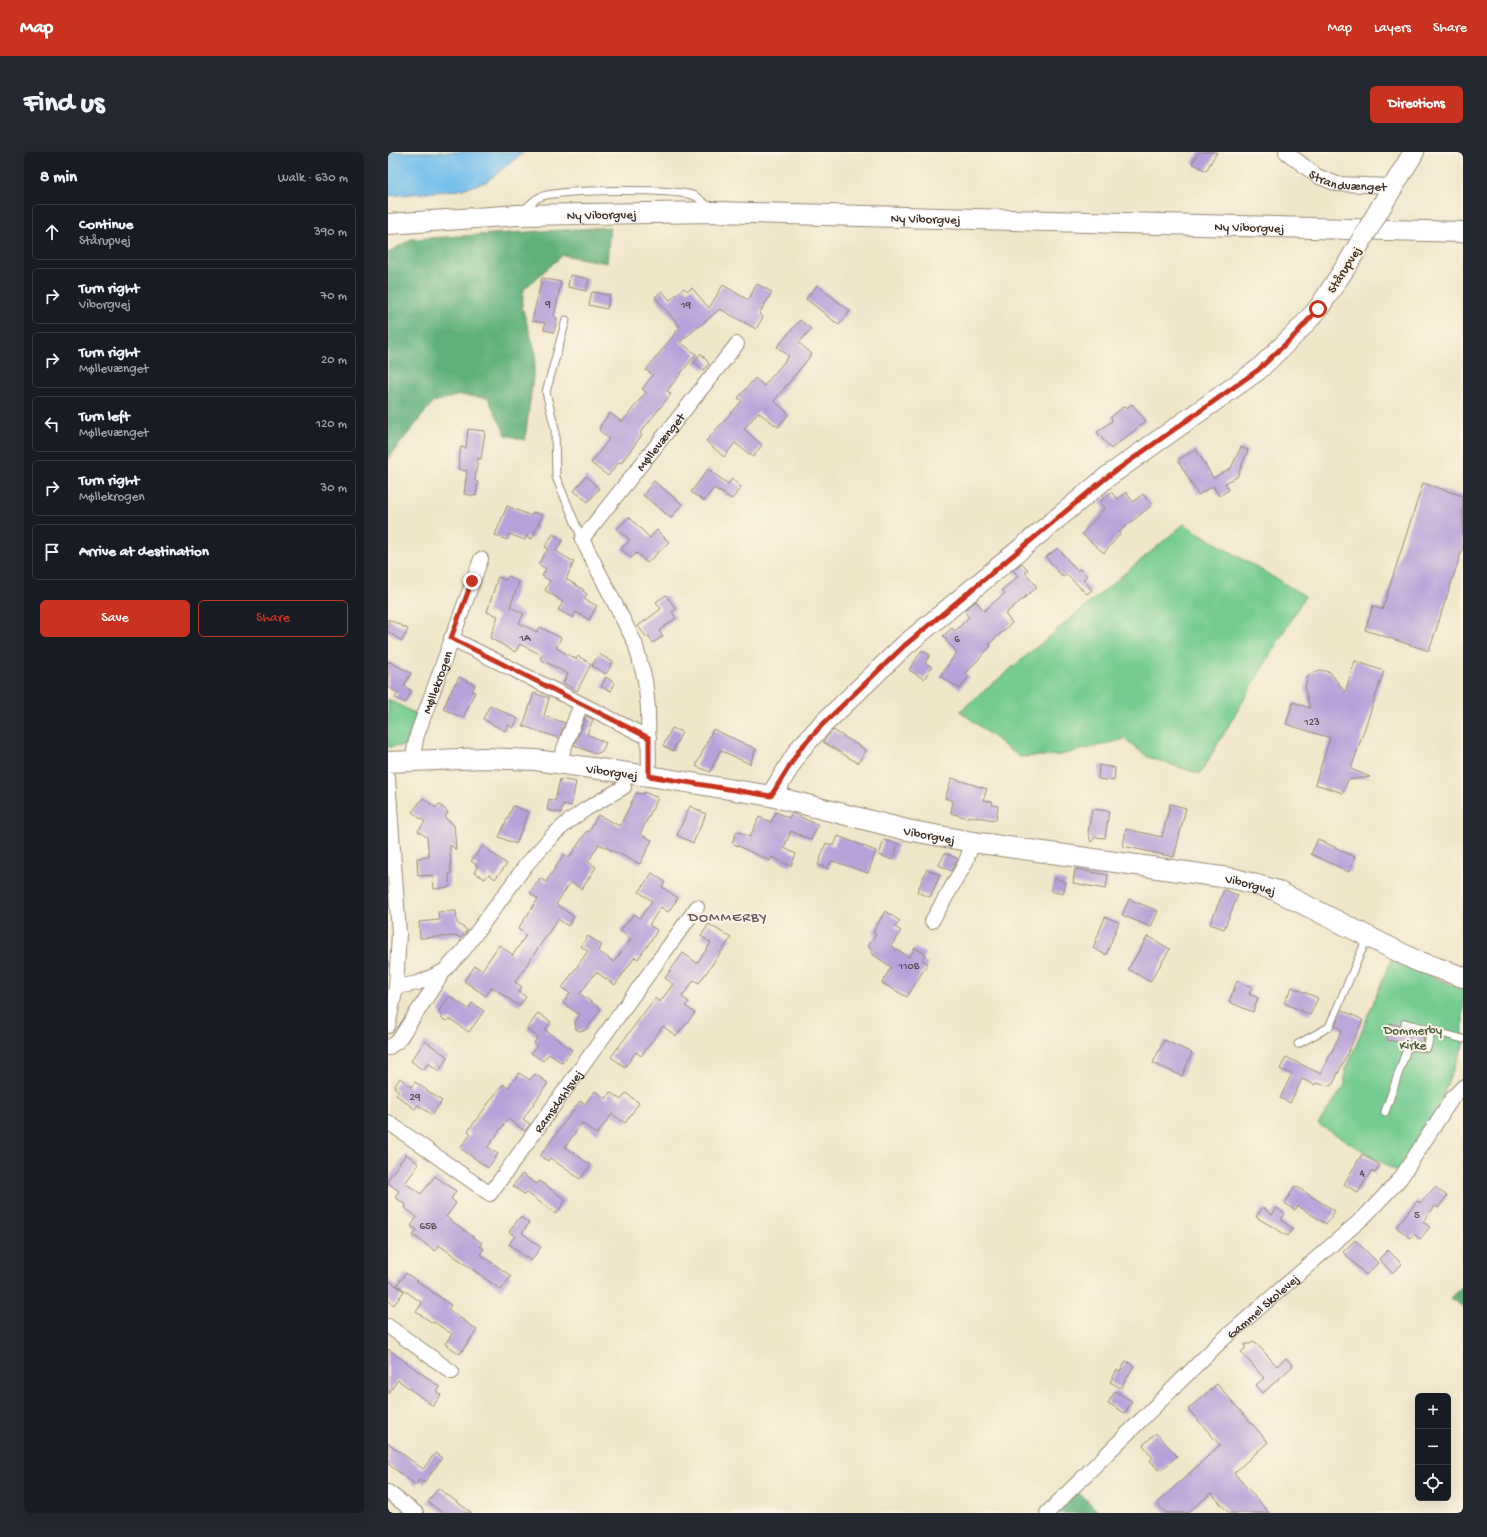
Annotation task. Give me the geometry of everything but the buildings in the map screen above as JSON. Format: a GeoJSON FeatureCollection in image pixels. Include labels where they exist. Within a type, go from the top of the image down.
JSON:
{"type":"FeatureCollection","features":[{"type":"Feature","properties":{"kind":"street","name":"Strandvænget"},"geometry":{"type":"LineString","coordinates":[[1286,152],[1317,176],[1337,184],[1389,193]]}},
{"type":"Feature","properties":{"kind":"street","name":"Stårupvej"},"geometry":{"type":"LineString","coordinates":[[771,796],[800,749],[821,726],[904,646],[1107,477],[1258,370],[1296,334],[1309,319],[1347,265],[1414,152]]}},
{"type":"Feature","properties":{"kind":"street","name":"Ny Viborgvej"},"geometry":{"type":"LineString","coordinates":[[390,225],[518,216],[716,212],[1463,232]]}},
{"type":"Feature","properties":{"kind":"street","name":"Møllevænget"},"geometry":{"type":"LineString","coordinates":[[582,539],[737,344]]}},
{"type":"Feature","properties":{"kind":"street"},"geometry":{"type":"LineString","coordinates":[[582,539],[635,643],[645,680],[649,738],[649,776]]}},
{"type":"Feature","properties":{"kind":"street","name":"Møllekrogen"},"geometry":{"type":"LineString","coordinates":[[412,761],[417,735],[481,559]]}},
{"type":"Feature","properties":{"kind":"street"},"geometry":{"type":"LineString","coordinates":[[451,638],[649,738]]}},
{"type":"Feature","properties":{"kind":"street"},"geometry":{"type":"LineString","coordinates":[[558,764],[581,704]]}},
{"type":"Feature","properties":{"kind":"street","name":"Viborgvej"},"geometry":{"type":"LineString","coordinates":[[388,762],[484,758],[535,760],[649,776],[771,796],[907,830],[973,842],[1236,879],[1275,890],[1417,961],[1463,977]]}},
{"type":"Feature","properties":{"kind":"street"},"geometry":{"type":"LineString","coordinates":[[388,779],[390,855],[399,933],[396,987],[388,1026]]}},
{"type":"Feature","properties":{"kind":"street"},"geometry":{"type":"LineString","coordinates":[[388,1048],[398,1041],[444,971],[462,951],[526,865],[552,836],[575,817],[624,787]]}},
{"type":"Feature","properties":{"kind":"street","name":"Viborgvej"},"geometry":{"type":"LineString","coordinates":[[932,921],[965,864],[973,842]]}},
{"type":"Feature","properties":{"kind":"street","name":"Ramsdahlsvej"},"geometry":{"type":"LineString","coordinates":[[388,1122],[490,1194],[697,907]]}},
{"type":"Feature","properties":{"kind":"street"},"geometry":{"type":"LineString","coordinates":[[396,987],[418,983],[444,971]]}},
{"type":"Feature","properties":{"kind":"street","name":"Gammel Skolevej"},"geometry":{"type":"LineString","coordinates":[[1047,1513],[1220,1342],[1364,1217],[1400,1179],[1453,1097],[1463,1087]]}},
{"type":"Feature","properties":{"kind":"street"},"geometry":{"type":"LineString","coordinates":[[388,1326],[452,1372]]}},
{"type":"Feature","properties":{"kind":"street"},"geometry":{"type":"LineString","coordinates":[[388,1492],[416,1513]]}},
{"type":"Feature","properties":{"kind":"lane"},"geometry":{"type":"LineString","coordinates":[[566,320],[546,392],[555,429],[556,477],[582,539]]}},
{"type":"Feature","properties":{"kind":"lane"},"geometry":{"type":"LineString","coordinates":[[1298,1044],[1329,1027],[1368,936]]}},
{"type":"Feature","properties":{"kind":"lane"},"geometry":{"type":"LineString","coordinates":[[1405,1023],[1463,1039]]}},
{"type":"Feature","properties":{"kind":"lane"},"geometry":{"type":"LineString","coordinates":[[1385,1112],[1408,1046],[1427,1048],[1430,1037],[1428,1029]]}},
{"type":"Feature","properties":{"kind":"green space"},"geometry":{"type":"Polygon","coordinates":[[[610,227],[607,263],[563,255],[524,289],[522,307],[536,354],[525,440],[506,435],[488,398],[460,395],[433,402],[388,459],[388,253],[411,239],[610,227]]]}},
{"type":"Feature","properties":{"kind":"green space"},"geometry":{"type":"Polygon","coordinates":[[[1184,524],[1305,596],[1200,774],[1148,757],[1125,739],[1061,755],[1019,757],[960,711],[1184,524]]]}},
{"type":"Feature","properties":{"kind":"green space"},"geometry":{"type":"Polygon","coordinates":[[[388,699],[416,714],[406,746],[388,747],[388,699]]]}},
{"type":"Feature","properties":{"kind":"green space","name":"Dommerby Kirke"},"geometry":{"type":"Polygon","coordinates":[[[1391,960],[1463,989],[1463,1046],[1432,1120],[1398,1172],[1318,1124],[1345,1085],[1345,1071],[1391,960]]]}},
{"type":"Feature","properties":{"kind":"green space"},"geometry":{"type":"Polygon","coordinates":[[[1463,1287],[1463,1307],[1450,1298],[1463,1287]]]}},
{"type":"Feature","properties":{"kind":"green space"},"geometry":{"type":"Polygon","coordinates":[[[1077,1491],[1100,1513],[1055,1513],[1077,1491]]]}},
{"type":"Feature","properties":{"kind":"water"},"geometry":{"type":"Polygon","coordinates":[[[388,152],[524,152],[486,182],[459,190],[388,196],[388,152]]]}},
{"type":"Feature","properties":{"kind":"district","name":"DOMMERBY"},"geometry":{"type":"Point","coordinates":[728,916]}},
{"type":"Feature","properties":{"kind":"route"},"geometry":{"type":"LineString","coordinates":[[472,581],[451,638],[649,738],[649,776],[771,796],[800,749],[821,726],[904,646],[1107,477],[1258,370],[1296,334],[1318,309]]}}]}
